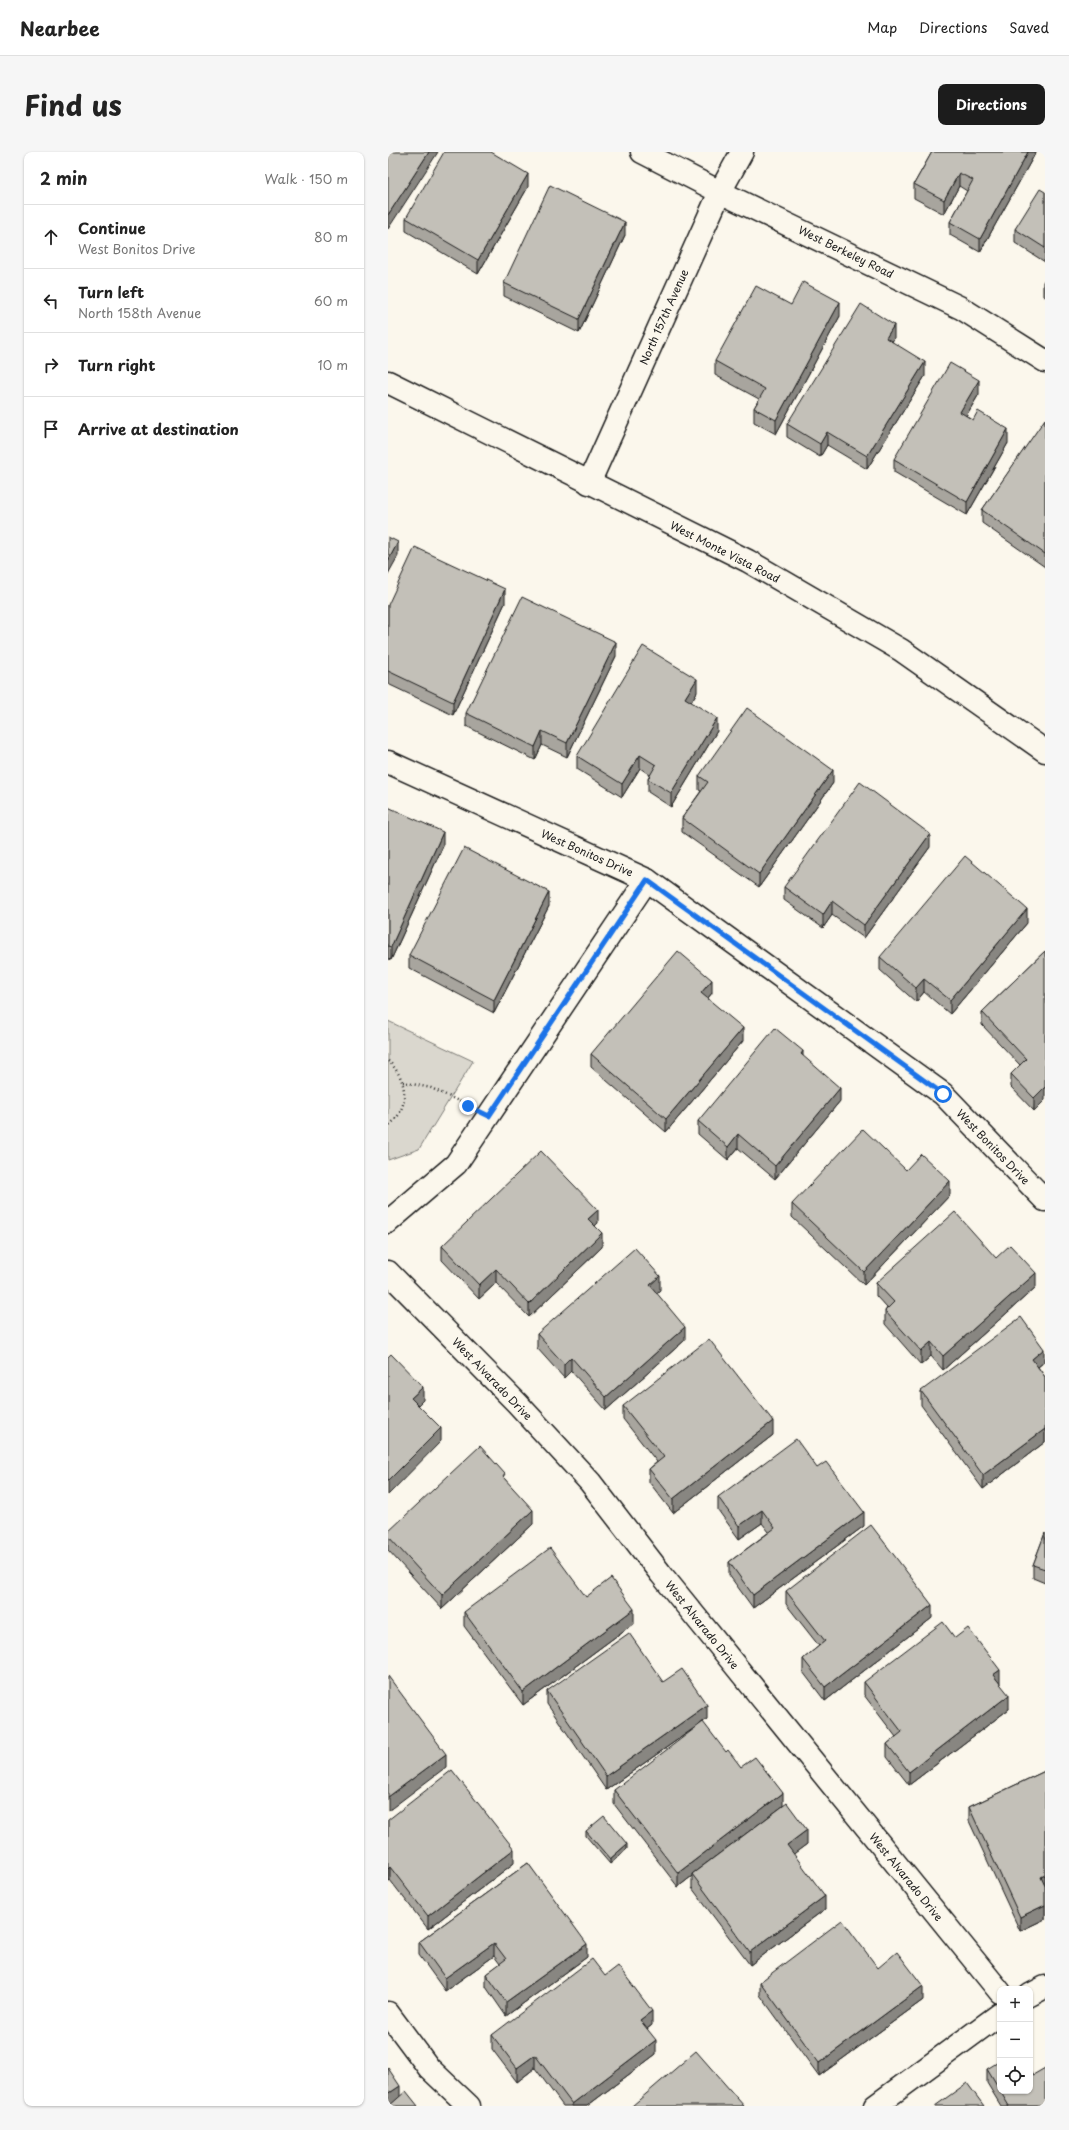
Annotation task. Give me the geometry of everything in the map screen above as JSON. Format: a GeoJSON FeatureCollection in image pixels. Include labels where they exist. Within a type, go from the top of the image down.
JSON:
{"type":"FeatureCollection","features":[{"type":"Feature","properties":{"kind":"street","name":"West Berkeley Road"},"geometry":{"type":"LineString","coordinates":[[642,152],[720,192],[961,308],[1045,361]]}},
{"type":"Feature","properties":{"kind":"street","name":"North 157th Avenue"},"geometry":{"type":"LineString","coordinates":[[589,483],[720,192],[742,152]]}},
{"type":"Feature","properties":{"kind":"street","name":"West Monte Vista Road"},"geometry":{"type":"LineString","coordinates":[[388,382],[748,561],[901,650],[1045,751]]}},
{"type":"Feature","properties":{"kind":"street","name":"West Bonitos Drive"},"geometry":{"type":"LineString","coordinates":[[388,762],[647,880],[943,1094],[1045,1200]]}},
{"type":"Feature","properties":{"kind":"street"},"geometry":{"type":"LineString","coordinates":[[388,1222],[414,1202],[456,1164],[647,880]]}},
{"type":"Feature","properties":{"kind":"street","name":"West Alvarado Drive"},"geometry":{"type":"LineString","coordinates":[[388,1272],[517,1403],[590,1482],[661,1574],[997,1988]]}},
{"type":"Feature","properties":{"kind":"street"},"geometry":{"type":"LineString","coordinates":[[1033,1993],[1045,1987]]}},
{"type":"Feature","properties":{"kind":"street"},"geometry":{"type":"LineString","coordinates":[[388,2013],[429,2068],[469,2106]]}},
{"type":"Feature","properties":{"kind":"street"},"geometry":{"type":"LineString","coordinates":[[875,2106],[997,2016]]}},
{"type":"Feature","properties":{"kind":"path"},"geometry":{"type":"LineString","coordinates":[[388,1061],[403,1082],[405,1094],[402,1108],[394,1122],[388,1126]]}},
{"type":"Feature","properties":{"kind":"path"},"geometry":{"type":"LineString","coordinates":[[403,1082],[431,1088],[489,1116]]}},
{"type":"Feature","properties":{"kind":"shaded area"},"geometry":{"type":"Polygon","coordinates":[[[388,1021],[473,1061],[419,1149],[388,1160],[388,1021]]]}},
{"type":"Feature","properties":{"kind":"building"},"geometry":{"type":"Polygon","coordinates":[[[388,152],[429,152],[388,215],[388,152]]]}},
{"type":"Feature","properties":{"kind":"building"},"geometry":{"type":"Polygon","coordinates":[[[444,152],[491,152],[528,174],[478,260],[406,218],[444,152]]]}},
{"type":"Feature","properties":{"kind":"building"},"geometry":{"type":"Polygon","coordinates":[[[932,152],[1028,152],[980,239],[950,222],[973,180],[959,173],[944,200],[914,184],[932,152]]]}},
{"type":"Feature","properties":{"kind":"building"},"geometry":{"type":"Polygon","coordinates":[[[550,185],[625,222],[579,319],[504,283],[550,185]]]}},
{"type":"Feature","properties":{"kind":"building"},"geometry":{"type":"Polygon","coordinates":[[[1040,189],[1045,192],[1045,248],[1015,229],[1040,189]]]}},
{"type":"Feature","properties":{"kind":"building"},"geometry":{"type":"Polygon","coordinates":[[[803,282],[840,302],[776,420],[754,408],[765,389],[715,361],[756,286],[791,305],[803,282]]]}},
{"type":"Feature","properties":{"kind":"building"},"geometry":{"type":"Polygon","coordinates":[[[861,304],[894,325],[886,338],[925,362],[867,456],[827,432],[820,444],[787,424],[861,304]]]}},
{"type":"Feature","properties":{"kind":"building"},"geometry":{"type":"Polygon","coordinates":[[[950,363],[979,380],[960,412],[973,420],[978,411],[1008,429],[967,502],[894,459],[950,363]]]}},
{"type":"Feature","properties":{"kind":"building"},"geometry":{"type":"Polygon","coordinates":[[[1045,419],[1045,554],[982,510],[1045,419]]]}},
{"type":"Feature","properties":{"kind":"building"},"geometry":{"type":"Polygon","coordinates":[[[388,537],[398,542],[388,561],[388,537]]]}},
{"type":"Feature","properties":{"kind":"building"},"geometry":{"type":"Polygon","coordinates":[[[415,547],[505,589],[453,702],[388,671],[388,605],[415,547]]]}},
{"type":"Feature","properties":{"kind":"building"},"geometry":{"type":"Polygon","coordinates":[[[522,597],[616,642],[567,743],[542,731],[535,747],[466,713],[522,597]]]}},
{"type":"Feature","properties":{"kind":"building"},"geometry":{"type":"Polygon","coordinates":[[[643,646],[697,679],[685,698],[717,718],[671,793],[648,779],[656,765],[640,755],[622,784],[577,756],[643,646]]]}},
{"type":"Feature","properties":{"kind":"building"},"geometry":{"type":"Polygon","coordinates":[[[747,708],[833,770],[759,874],[682,818],[708,782],[699,776],[747,708]]]}},
{"type":"Feature","properties":{"kind":"building"},"geometry":{"type":"Polygon","coordinates":[[[860,782],[930,834],[864,925],[832,901],[823,915],[784,887],[860,782]]]}},
{"type":"Feature","properties":{"kind":"building"},"geometry":{"type":"Polygon","coordinates":[[[388,807],[443,832],[391,947],[388,946],[388,807]]]}},
{"type":"Feature","properties":{"kind":"building"},"geometry":{"type":"Polygon","coordinates":[[[464,848],[549,892],[494,1000],[409,955],[464,848]]]}},
{"type":"Feature","properties":{"kind":"building"},"geometry":{"type":"Polygon","coordinates":[[[965,856],[1027,909],[950,1000],[924,979],[916,988],[880,957],[965,856]]]}},
{"type":"Feature","properties":{"kind":"building"},"geometry":{"type":"Polygon","coordinates":[[[678,951],[712,980],[701,993],[743,1028],[666,1119],[591,1054],[678,951]]]}},
{"type":"Feature","properties":{"kind":"building"},"geometry":{"type":"Polygon","coordinates":[[[1045,951],[1045,1087],[1034,1098],[1011,1074],[1026,1059],[982,1012],[1045,951]]]}},
{"type":"Feature","properties":{"kind":"building"},"geometry":{"type":"Polygon","coordinates":[[[775,1028],[803,1051],[801,1054],[840,1088],[775,1166],[738,1134],[728,1147],[698,1121],[775,1028]]]}},
{"type":"Feature","properties":{"kind":"building"},"geometry":{"type":"Polygon","coordinates":[[[863,1129],[906,1170],[921,1154],[950,1181],[864,1272],[792,1204],[863,1129]]]}},
{"type":"Feature","properties":{"kind":"building"},"geometry":{"type":"Polygon","coordinates":[[[541,1151],[598,1210],[588,1219],[602,1233],[529,1304],[496,1269],[479,1285],[442,1246],[541,1151]]]}},
{"type":"Feature","properties":{"kind":"building"},"geometry":{"type":"Polygon","coordinates":[[[955,1212],[996,1258],[1010,1245],[1036,1273],[943,1356],[931,1342],[921,1351],[885,1311],[894,1302],[876,1283],[955,1212]]]}},
{"type":"Feature","properties":{"kind":"building"},"geometry":{"type":"Polygon","coordinates":[[[635,1248],[660,1276],[650,1285],[685,1327],[606,1397],[571,1357],[564,1364],[537,1334],[635,1248]]]}},
{"type":"Feature","properties":{"kind":"building"},"geometry":{"type":"Polygon","coordinates":[[[1021,1317],[1044,1349],[1032,1359],[1045,1377],[1045,1429],[983,1475],[921,1391],[1021,1317]]]}},
{"type":"Feature","properties":{"kind":"building"},"geometry":{"type":"Polygon","coordinates":[[[709,1339],[773,1421],[673,1499],[649,1469],[664,1457],[623,1406],[709,1339]]]}},
{"type":"Feature","properties":{"kind":"building"},"geometry":{"type":"Polygon","coordinates":[[[391,1354],[423,1387],[411,1398],[441,1428],[388,1481],[388,1357],[391,1354]]]}},
{"type":"Feature","properties":{"kind":"building"},"geometry":{"type":"Polygon","coordinates":[[[796,1439],[817,1468],[826,1462],[864,1512],[753,1595],[729,1562],[775,1528],[762,1510],[739,1526],[718,1497],[796,1439]]]}},
{"type":"Feature","properties":{"kind":"building"},"geometry":{"type":"Polygon","coordinates":[[[480,1446],[505,1474],[503,1477],[533,1510],[442,1595],[388,1536],[388,1532],[480,1446]]]}},
{"type":"Feature","properties":{"kind":"building"},"geometry":{"type":"Polygon","coordinates":[[[871,1525],[932,1605],[825,1687],[803,1659],[825,1641],[786,1591],[871,1525]]]}},
{"type":"Feature","properties":{"kind":"building"},"geometry":{"type":"Polygon","coordinates":[[[1045,1533],[1045,1569],[1033,1565],[1045,1533]]]}},
{"type":"Feature","properties":{"kind":"building"},"geometry":{"type":"Polygon","coordinates":[[[550,1548],[586,1597],[611,1578],[634,1609],[523,1692],[464,1612],[550,1548]]]}},
{"type":"Feature","properties":{"kind":"building"},"geometry":{"type":"Polygon","coordinates":[[[943,1622],[955,1638],[968,1628],[1000,1670],[993,1675],[1009,1695],[909,1772],[887,1744],[902,1732],[864,1682],[943,1622]]]}},
{"type":"Feature","properties":{"kind":"building"},"geometry":{"type":"Polygon","coordinates":[[[629,1633],[663,1682],[682,1669],[707,1705],[606,1776],[547,1691],[629,1633]]]}},
{"type":"Feature","properties":{"kind":"building"},"geometry":{"type":"Polygon","coordinates":[[[388,1676],[446,1754],[388,1797],[388,1676]]]}},
{"type":"Feature","properties":{"kind":"building"},"geometry":{"type":"Polygon","coordinates":[[[703,1722],[726,1752],[728,1750],[741,1767],[755,1757],[783,1793],[678,1873],[614,1790],[703,1722]]]}},
{"type":"Feature","properties":{"kind":"building"},"geometry":{"type":"Polygon","coordinates":[[[452,1770],[514,1849],[428,1916],[390,1867],[388,1869],[388,1820],[452,1770]]]}},
{"type":"Feature","properties":{"kind":"building"},"geometry":{"type":"Polygon","coordinates":[[[1045,1771],[1045,1875],[1041,1877],[1045,1886],[1045,1905],[1020,1917],[969,1807],[1045,1771]]]}},
{"type":"Feature","properties":{"kind":"building"},"geometry":{"type":"Polygon","coordinates":[[[787,1803],[807,1830],[787,1845],[825,1896],[750,1952],[692,1874],[787,1803]]]}},
{"type":"Feature","properties":{"kind":"building"},"geometry":{"type":"Polygon","coordinates":[[[604,1816],[627,1844],[610,1859],[586,1831],[604,1816]]]}},
{"type":"Feature","properties":{"kind":"building"},"geometry":{"type":"Polygon","coordinates":[[[528,1863],[587,1944],[506,2002],[486,1974],[506,1959],[494,1943],[445,1978],[419,1942],[528,1863]]]}},
{"type":"Feature","properties":{"kind":"building"},"geometry":{"type":"Polygon","coordinates":[[[842,1920],[878,1968],[897,1952],[923,1986],[819,2063],[760,1982],[842,1920]]]}},
{"type":"Feature","properties":{"kind":"building"},"geometry":{"type":"Polygon","coordinates":[[[592,1959],[605,1976],[618,1966],[652,2011],[640,2020],[656,2040],[572,2104],[535,2055],[517,2068],[492,2035],[592,1959]]]}},
{"type":"Feature","properties":{"kind":"building"},"geometry":{"type":"Polygon","coordinates":[[[696,2051],[744,2106],[632,2106],[696,2051]]]}},
{"type":"Feature","properties":{"kind":"building"},"geometry":{"type":"Polygon","coordinates":[[[997,2063],[997,2086],[987,2069],[997,2063]]]}},
{"type":"Feature","properties":{"kind":"building"},"geometry":{"type":"Polygon","coordinates":[[[388,2068],[400,2086],[388,2094],[388,2068]]]}},
{"type":"Feature","properties":{"kind":"building"},"geometry":{"type":"Polygon","coordinates":[[[1045,2068],[1045,2106],[1009,2106],[1002,2094],[1033,2094],[1033,2075],[1045,2068]]]}},
{"type":"Feature","properties":{"kind":"building"},"geometry":{"type":"Polygon","coordinates":[[[967,2083],[984,2106],[935,2106],[967,2083]]]}},
{"type":"Feature","properties":{"kind":"building"},"geometry":{"type":"Polygon","coordinates":[[[406,2091],[418,2106],[389,2106],[406,2091]]]}},
{"type":"Feature","properties":{"kind":"route"},"geometry":{"type":"LineString","coordinates":[[468,1106],[489,1116],[647,880],[943,1094]]}}]}
